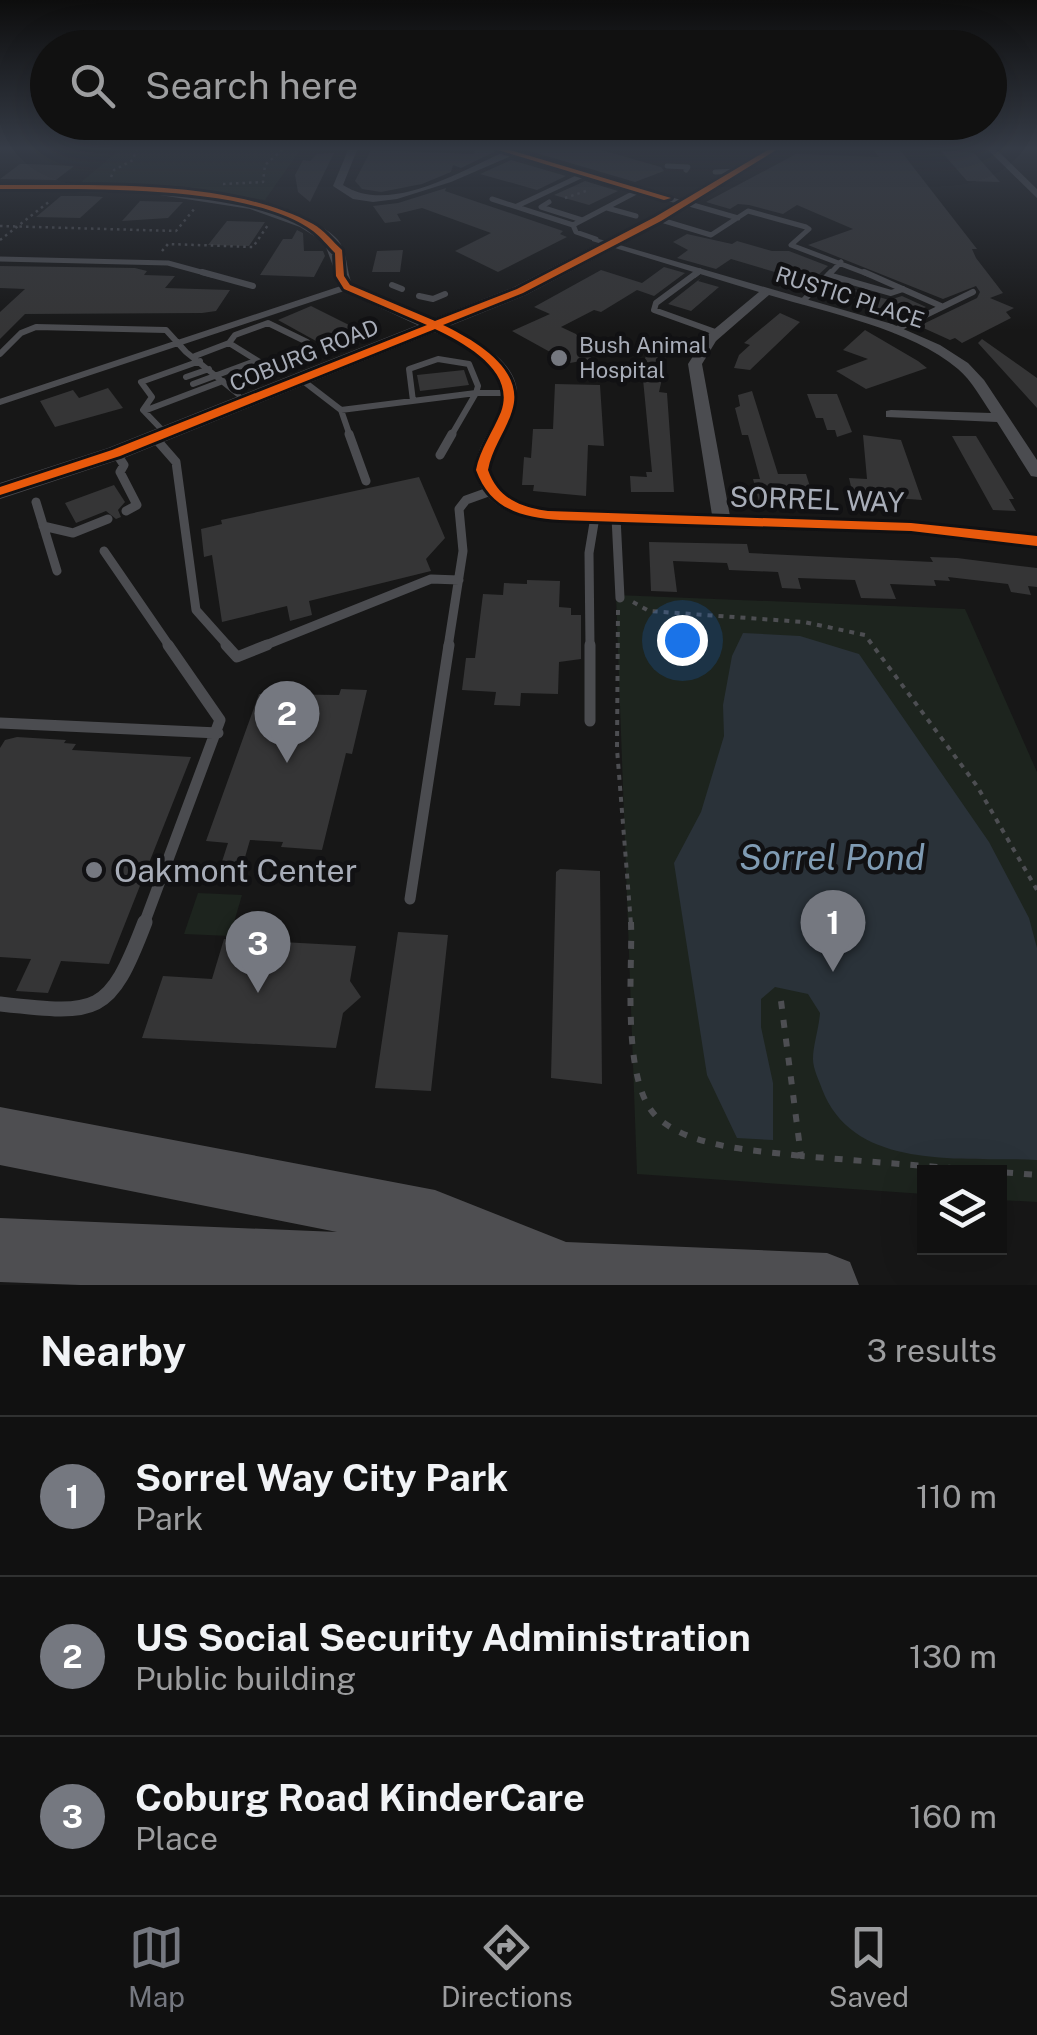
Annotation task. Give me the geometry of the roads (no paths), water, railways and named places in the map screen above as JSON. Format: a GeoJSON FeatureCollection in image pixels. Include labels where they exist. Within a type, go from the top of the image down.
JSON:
{"type":"FeatureCollection","features":[{"type":"Feature","properties":{"kind":"highway"},"geometry":{"type":"LineString","coordinates":[[0,1136],[435,1221],[568,1274]]}},
{"type":"Feature","properties":{"kind":"highway"},"geometry":{"type":"LineString","coordinates":[[0,1250],[827,1285]]}},
{"type":"Feature","properties":{"kind":"main road","name":"COBURG ROAD"},"geometry":{"type":"LineString","coordinates":[[0,478],[302,380],[428,324],[551,276],[647,210]]}},
{"type":"Feature","properties":{"kind":"main road","name":"COBURG ROAD"},"geometry":{"type":"LineString","coordinates":[[604,242],[674,210]]}},
{"type":"Feature","properties":{"kind":"main road","name":"COBURG ROAD"},"geometry":{"type":"LineString","coordinates":[[0,491],[118,463],[155,427],[226,383],[428,324]]}},
{"type":"Feature","properties":{"kind":"street"},"geometry":{"type":"LineString","coordinates":[[271,210],[332,241],[339,252],[340,276],[347,287],[486,352],[503,373],[510,393],[508,408],[482,465],[491,491]]}},
{"type":"Feature","properties":{"kind":"street","name":"RUSTIC PLACE"},"geometry":{"type":"LineString","coordinates":[[604,242],[895,330],[935,348],[963,366],[1004,418],[1037,472]]}},
{"type":"Feature","properties":{"kind":"street"},"geometry":{"type":"LineString","coordinates":[[722,521],[694,369],[701,352],[718,333],[767,291]]}},
{"type":"Feature","properties":{"kind":"street"},"geometry":{"type":"LineString","coordinates":[[891,414],[1004,418]]}},
{"type":"Feature","properties":{"kind":"street","name":"SORREL WAY"},"geometry":{"type":"LineString","coordinates":[[491,491],[508,505],[527,513],[910,528],[1037,542]]}},
{"type":"Feature","properties":{"kind":"lane"},"geometry":{"type":"LineString","coordinates":[[528,210],[572,225],[576,232],[604,242]]}},
{"type":"Feature","properties":{"kind":"lane"},"geometry":{"type":"LineString","coordinates":[[553,210],[582,220]]}},
{"type":"Feature","properties":{"kind":"lane"},"geometry":{"type":"LineString","coordinates":[[572,225],[602,210]]}},
{"type":"Feature","properties":{"kind":"lane"},"geometry":{"type":"LineString","coordinates":[[613,210],[636,216]]}},
{"type":"Feature","properties":{"kind":"lane"},"geometry":{"type":"LineString","coordinates":[[710,210],[738,218]]}},
{"type":"Feature","properties":{"kind":"lane"},"geometry":{"type":"LineString","coordinates":[[658,219],[711,235],[748,211],[808,227],[791,245],[942,306]]}},
{"type":"Feature","properties":{"kind":"lane"},"geometry":{"type":"LineString","coordinates":[[0,258],[153,262],[253,286]]}},
{"type":"Feature","properties":{"kind":"lane"},"geometry":{"type":"LineString","coordinates":[[803,301],[841,262]]}},
{"type":"Feature","properties":{"kind":"lane"},"geometry":{"type":"LineString","coordinates":[[700,271],[656,303],[654,310],[718,333]]}},
{"type":"Feature","properties":{"kind":"lane"},"geometry":{"type":"LineString","coordinates":[[828,276],[889,292],[903,289]]}},
{"type":"Feature","properties":{"kind":"lane"},"geometry":{"type":"LineString","coordinates":[[392,285],[402,289]]}},
{"type":"Feature","properties":{"kind":"lane"},"geometry":{"type":"LineString","coordinates":[[0,402],[347,287]]}},
{"type":"Feature","properties":{"kind":"lane"},"geometry":{"type":"LineString","coordinates":[[895,330],[973,292]]}},
{"type":"Feature","properties":{"kind":"lane"},"geometry":{"type":"LineString","coordinates":[[419,296],[430,299],[445,294]]}},
{"type":"Feature","properties":{"kind":"lane"},"geometry":{"type":"LineString","coordinates":[[229,343],[254,361],[270,366],[300,353],[307,342],[268,323],[142,381],[155,427],[176,462],[196,610],[236,658],[430,579],[459,580]]}},
{"type":"Feature","properties":{"kind":"lane"},"geometry":{"type":"LineString","coordinates":[[0,354],[21,333],[40,326],[166,330],[176,345],[226,383]]}},
{"type":"Feature","properties":{"kind":"lane"},"geometry":{"type":"LineString","coordinates":[[448,359],[450,371]]}},
{"type":"Feature","properties":{"kind":"lane"},"geometry":{"type":"LineString","coordinates":[[413,401],[408,371],[424,361],[448,359],[471,366],[478,386],[476,393],[440,454]]}},
{"type":"Feature","properties":{"kind":"lane"},"geometry":{"type":"LineString","coordinates":[[209,369],[190,381],[226,383],[254,361]]}},
{"type":"Feature","properties":{"kind":"lane"},"geometry":{"type":"LineString","coordinates":[[424,361],[428,374]]}},
{"type":"Feature","properties":{"kind":"lane"},"geometry":{"type":"LineString","coordinates":[[302,380],[342,410],[366,481]]}},
{"type":"Feature","properties":{"kind":"lane"},"geometry":{"type":"LineString","coordinates":[[148,396],[165,390]]}},
{"type":"Feature","properties":{"kind":"lane"},"geometry":{"type":"LineString","coordinates":[[342,410],[456,391],[510,393]]}},
{"type":"Feature","properties":{"kind":"lane"},"geometry":{"type":"LineString","coordinates":[[118,463],[137,505],[126,512]]}},
{"type":"Feature","properties":{"kind":"lane"},"geometry":{"type":"LineString","coordinates":[[410,900],[463,551],[460,505],[491,491]]}},
{"type":"Feature","properties":{"kind":"lane"},"geometry":{"type":"LineString","coordinates":[[36,502],[57,570]]}},
{"type":"Feature","properties":{"kind":"lane"},"geometry":{"type":"LineString","coordinates":[[590,721],[588,553],[595,517]]}},
{"type":"Feature","properties":{"kind":"lane"},"geometry":{"type":"LineString","coordinates":[[616,517],[620,598]]}},
{"type":"Feature","properties":{"kind":"lane"},"geometry":{"type":"LineString","coordinates":[[43,526],[73,533],[108,518]]}},
{"type":"Feature","properties":{"kind":"lane"},"geometry":{"type":"LineString","coordinates":[[0,1004],[79,1009],[96,1004],[116,990],[218,733],[220,720],[104,552]]}},
{"type":"Feature","properties":{"kind":"lane"},"geometry":{"type":"LineString","coordinates":[[0,723],[218,733]]}},
{"type":"Feature","properties":{"kind":"water","name":"Sorrel Pond"},"geometry":{"type":"Polygon","coordinates":[[[743,633],[800,636],[859,654],[989,842],[1029,918],[1037,948],[1037,1160],[914,1154],[859,1135],[837,1116],[815,1071],[813,1054],[820,1013],[808,994],[775,987],[761,999],[761,1027],[773,1083],[773,1140],[737,1138],[707,1075],[674,863],[701,812],[724,736],[723,705],[732,656],[743,633]]]}},
{"type":"Feature","properties":{"kind":"place","name":"Bush Animal Hospital"},"geometry":{"type":"Point","coordinates":[559,358]}},
{"type":"Feature","properties":{"kind":"place","name":"US Social Security Administration"},"geometry":{"type":"Point","coordinates":[287,763]}},
{"type":"Feature","properties":{"kind":"place","name":"Oakmont Center"},"geometry":{"type":"Point","coordinates":[94,870]}},
{"type":"Feature","properties":{"kind":"place","name":"Sorrel Way City Park"},"geometry":{"type":"Point","coordinates":[833,972]}},
{"type":"Feature","properties":{"kind":"place","name":"Coburg Road KinderCare"},"geometry":{"type":"Point","coordinates":[258,993]}}]}
